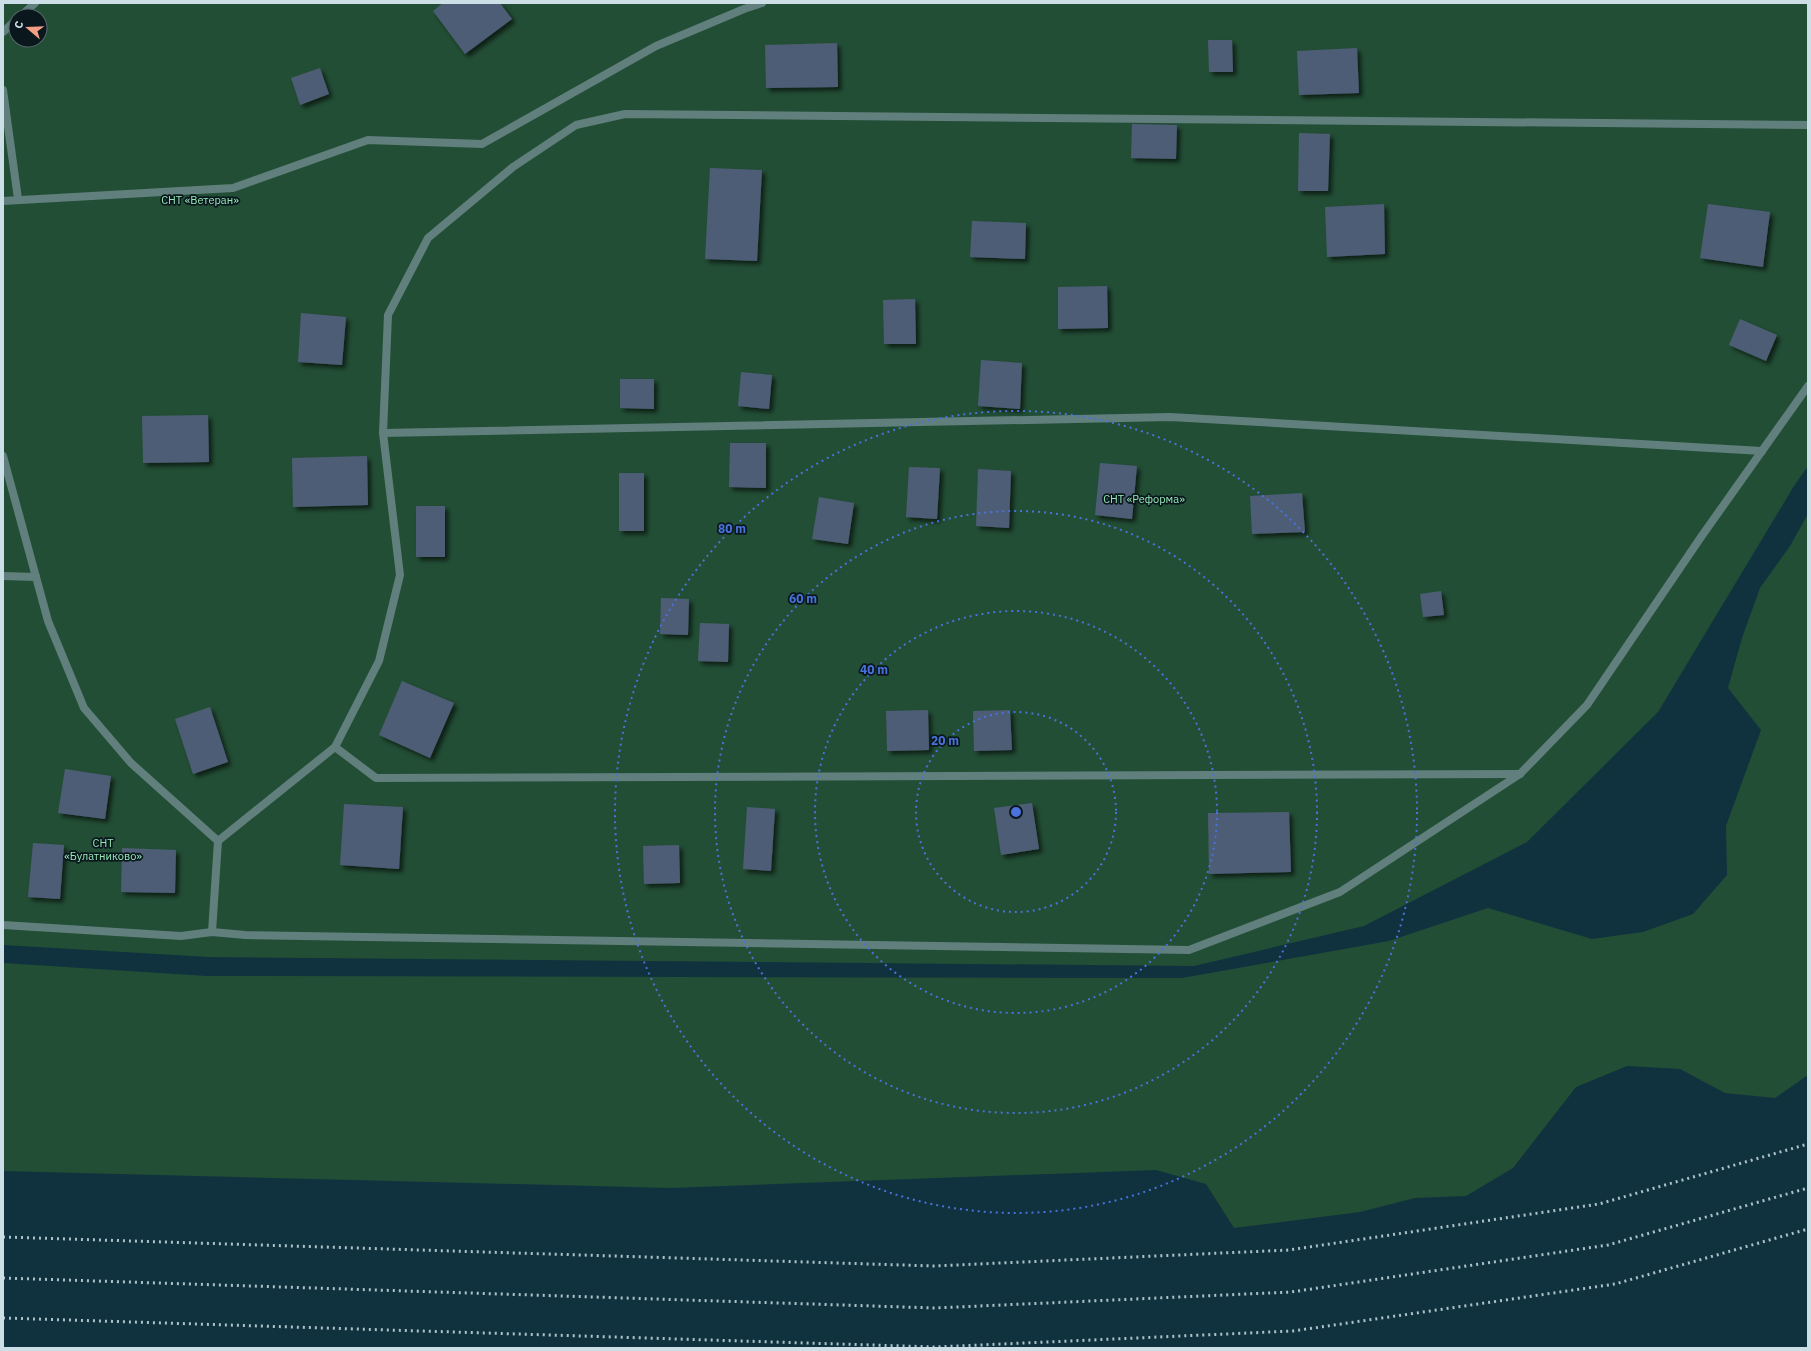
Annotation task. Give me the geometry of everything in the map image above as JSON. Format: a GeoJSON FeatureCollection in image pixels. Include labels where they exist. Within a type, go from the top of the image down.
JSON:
{"type":"FeatureCollection","features":[{"type":"Feature","properties":{"kind":"street"},"geometry":{"type":"LineString","coordinates":[[3,201],[233,188],[368,140],[482,144],[656,46],[745,6],[762,3]]}},
{"type":"Feature","properties":{"kind":"street"},"geometry":{"type":"LineString","coordinates":[[3,90],[18,199]]}},
{"type":"Feature","properties":{"kind":"street"},"geometry":{"type":"LineString","coordinates":[[212,932],[218,841],[335,747],[379,661],[400,575],[383,434],[388,315],[428,238],[513,167],[576,125],[625,114],[1808,125]]}},
{"type":"Feature","properties":{"kind":"street"},"geometry":{"type":"LineString","coordinates":[[3,925],[181,936],[212,932],[261,936],[1189,950],[1340,892],[1520,774],[1587,704],[1701,537],[1808,386]]}},
{"type":"Feature","properties":{"kind":"street"},"geometry":{"type":"LineString","coordinates":[[383,434],[1170,417],[1762,451]]}},
{"type":"Feature","properties":{"kind":"street"},"geometry":{"type":"LineString","coordinates":[[3,456],[48,621],[84,708],[131,763],[218,841]]}},
{"type":"Feature","properties":{"kind":"street"},"geometry":{"type":"LineString","coordinates":[[3,576],[36,577]]}},
{"type":"Feature","properties":{"kind":"street"},"geometry":{"type":"LineString","coordinates":[[335,747],[376,778],[1520,774]]}},
{"type":"Feature","properties":{"kind":"green space","name":"СНТ «Реформа»"},"geometry":{"type":"Polygon","coordinates":[[[3,3],[1808,3],[1808,466],[1794,486],[1658,712],[1527,842],[1364,926],[1194,966],[209,957],[3,945],[3,3]]]}},
{"type":"Feature","properties":{"kind":"green space"},"geometry":{"type":"Polygon","coordinates":[[[1808,514],[1808,1075],[1775,1098],[1725,1093],[1680,1069],[1627,1066],[1576,1087],[1513,1168],[1466,1196],[1415,1198],[1360,1212],[1234,1228],[1206,1184],[1156,1170],[671,1188],[3,1171],[3,963],[207,976],[1182,978],[1389,941],[1488,908],[1592,939],[1643,932],[1693,914],[1727,875],[1726,826],[1761,730],[1728,688],[1742,638],[1760,588],[1790,546],[1808,514]]]}},
{"type":"Feature","properties":{"kind":"building"},"geometry":{"type":"Polygon","coordinates":[[[443,3],[500,3],[512,19],[465,54],[433,11],[443,3]]]}},
{"type":"Feature","properties":{"kind":"building"},"geometry":{"type":"Polygon","coordinates":[[[1208,40],[1232,40],[1233,72],[1209,72],[1208,40]]]}},
{"type":"Feature","properties":{"kind":"building"},"geometry":{"type":"Polygon","coordinates":[[[837,43],[838,87],[766,88],[765,45],[837,43]]]}},
{"type":"Feature","properties":{"kind":"building"},"geometry":{"type":"Polygon","coordinates":[[[1357,48],[1359,93],[1299,95],[1297,51],[1357,48]]]}},
{"type":"Feature","properties":{"kind":"building"},"geometry":{"type":"Polygon","coordinates":[[[320,68],[329,94],[300,105],[291,78],[320,68]]]}},
{"type":"Feature","properties":{"kind":"building"},"geometry":{"type":"Polygon","coordinates":[[[1132,124],[1177,125],[1176,159],[1131,158],[1132,124]]]}},
{"type":"Feature","properties":{"kind":"building"},"geometry":{"type":"Polygon","coordinates":[[[1299,133],[1330,134],[1328,191],[1298,191],[1299,133]]]}},
{"type":"Feature","properties":{"kind":"building"},"geometry":{"type":"Polygon","coordinates":[[[710,168],[762,170],[757,261],[705,259],[710,168]]]}},
{"type":"Feature","properties":{"kind":"building"},"geometry":{"type":"Polygon","coordinates":[[[1384,204],[1385,254],[1327,257],[1325,207],[1384,204]]]}},
{"type":"Feature","properties":{"kind":"building"},"geometry":{"type":"Polygon","coordinates":[[[1708,204],[1770,212],[1763,267],[1700,258],[1708,204]]]}},
{"type":"Feature","properties":{"kind":"building"},"geometry":{"type":"Polygon","coordinates":[[[972,221],[1026,223],[1025,259],[970,257],[972,221]]]}},
{"type":"Feature","properties":{"kind":"building"},"geometry":{"type":"Polygon","coordinates":[[[1107,286],[1108,328],[1058,329],[1058,287],[1107,286]]]}},
{"type":"Feature","properties":{"kind":"building"},"geometry":{"type":"Polygon","coordinates":[[[915,299],[916,344],[884,344],[883,300],[915,299]]]}},
{"type":"Feature","properties":{"kind":"building"},"geometry":{"type":"Polygon","coordinates":[[[301,313],[346,317],[342,365],[298,362],[301,313]]]}},
{"type":"Feature","properties":{"kind":"building"},"geometry":{"type":"Polygon","coordinates":[[[1740,319],[1777,335],[1766,361],[1729,345],[1740,319]]]}},
{"type":"Feature","properties":{"kind":"building"},"geometry":{"type":"Polygon","coordinates":[[[981,360],[1022,363],[1020,409],[978,406],[981,360]]]}},
{"type":"Feature","properties":{"kind":"building"},"geometry":{"type":"Polygon","coordinates":[[[741,372],[772,375],[769,409],[738,406],[741,372]]]}},
{"type":"Feature","properties":{"kind":"building"},"geometry":{"type":"Polygon","coordinates":[[[620,379],[654,379],[654,409],[620,408],[620,379]]]}},
{"type":"Feature","properties":{"kind":"building"},"geometry":{"type":"Polygon","coordinates":[[[208,415],[209,462],[143,463],[142,416],[208,415]]]}},
{"type":"Feature","properties":{"kind":"building"},"geometry":{"type":"Polygon","coordinates":[[[730,443],[766,443],[766,488],[729,487],[730,443]]]}},
{"type":"Feature","properties":{"kind":"building"},"geometry":{"type":"Polygon","coordinates":[[[367,456],[368,505],[293,507],[292,458],[367,456]]]}},
{"type":"Feature","properties":{"kind":"building"},"geometry":{"type":"Polygon","coordinates":[[[1100,463],[1137,466],[1132,519],[1095,515],[1100,463]]]}},
{"type":"Feature","properties":{"kind":"building"},"geometry":{"type":"Polygon","coordinates":[[[909,467],[940,468],[937,519],[906,517],[909,467]]]}},
{"type":"Feature","properties":{"kind":"building"},"geometry":{"type":"Polygon","coordinates":[[[978,469],[1011,471],[1009,528],[976,526],[978,469]]]}},
{"type":"Feature","properties":{"kind":"building"},"geometry":{"type":"Polygon","coordinates":[[[619,473],[644,473],[644,531],[619,531],[619,473]]]}},
{"type":"Feature","properties":{"kind":"building"},"geometry":{"type":"Polygon","coordinates":[[[1302,493],[1305,532],[1252,534],[1250,496],[1302,493]]]}},
{"type":"Feature","properties":{"kind":"building"},"geometry":{"type":"Polygon","coordinates":[[[819,497],[854,503],[848,544],[812,539],[819,497]]]}},
{"type":"Feature","properties":{"kind":"building"},"geometry":{"type":"Polygon","coordinates":[[[416,506],[445,506],[445,557],[416,557],[416,506]]]}},
{"type":"Feature","properties":{"kind":"building"},"geometry":{"type":"Polygon","coordinates":[[[1441,591],[1444,615],[1423,617],[1420,594],[1441,591]]]}},
{"type":"Feature","properties":{"kind":"building"},"geometry":{"type":"Polygon","coordinates":[[[661,598],[689,599],[688,635],[660,634],[661,598]]]}},
{"type":"Feature","properties":{"kind":"building"},"geometry":{"type":"Polygon","coordinates":[[[700,623],[729,624],[728,662],[698,661],[700,623]]]}},
{"type":"Feature","properties":{"kind":"building"},"geometry":{"type":"Polygon","coordinates":[[[402,681],[454,703],[430,758],[379,735],[402,681]]]}},
{"type":"Feature","properties":{"kind":"building"},"geometry":{"type":"Polygon","coordinates":[[[210,707],[228,762],[193,774],[175,719],[210,707]]]}},
{"type":"Feature","properties":{"kind":"building"},"geometry":{"type":"Polygon","coordinates":[[[928,710],[929,750],[887,751],[886,711],[928,710]]]}},
{"type":"Feature","properties":{"kind":"building"},"geometry":{"type":"Polygon","coordinates":[[[1010,710],[1012,750],[974,751],[973,711],[1010,710]]]}},
{"type":"Feature","properties":{"kind":"building"},"geometry":{"type":"Polygon","coordinates":[[[65,769],[111,776],[105,819],[58,813],[65,769]]]}},
{"type":"Feature","properties":{"kind":"building"},"geometry":{"type":"Polygon","coordinates":[[[1032,803],[1039,849],[1001,855],[994,808],[1032,803]]]}},
{"type":"Feature","properties":{"kind":"building"},"geometry":{"type":"Polygon","coordinates":[[[344,804],[403,807],[399,869],[340,865],[344,804]]]}},
{"type":"Feature","properties":{"kind":"building"},"geometry":{"type":"Polygon","coordinates":[[[747,807],[775,809],[771,871],[743,869],[747,807]]]}},
{"type":"Feature","properties":{"kind":"building"},"geometry":{"type":"Polygon","coordinates":[[[1289,812],[1291,872],[1209,874],[1208,813],[1289,812]]]}},
{"type":"Feature","properties":{"kind":"building"},"geometry":{"type":"Polygon","coordinates":[[[33,843],[64,845],[60,899],[28,897],[33,843]]]}},
{"type":"Feature","properties":{"kind":"building"},"geometry":{"type":"Polygon","coordinates":[[[679,845],[680,883],[644,884],[643,846],[679,845]]]}},
{"type":"Feature","properties":{"kind":"building"},"geometry":{"type":"Polygon","coordinates":[[[122,848],[176,850],[175,893],[121,892],[122,848]]]}},
{"type":"Feature","properties":{"kind":"railway"},"geometry":{"type":"LineString","coordinates":[[3,1237],[934,1266],[1289,1250],[1599,1204],[1808,1144]]}},
{"type":"Feature","properties":{"kind":"railway"},"geometry":{"type":"LineString","coordinates":[[3,1278],[935,1308],[1291,1292],[1608,1245],[1808,1188]]}},
{"type":"Feature","properties":{"kind":"railway"},"geometry":{"type":"LineString","coordinates":[[3,1318],[935,1347],[1293,1331],[1615,1284],[1808,1229]]}},
{"type":"Feature","properties":{"kind":"park label","name":"СНТ «Ветеран»"},"geometry":{"type":"Point","coordinates":[200,200]}},
{"type":"Feature","properties":{"kind":"park label","name":"СНТ «Булатниково»"},"geometry":{"type":"Point","coordinates":[103,849]}}]}
